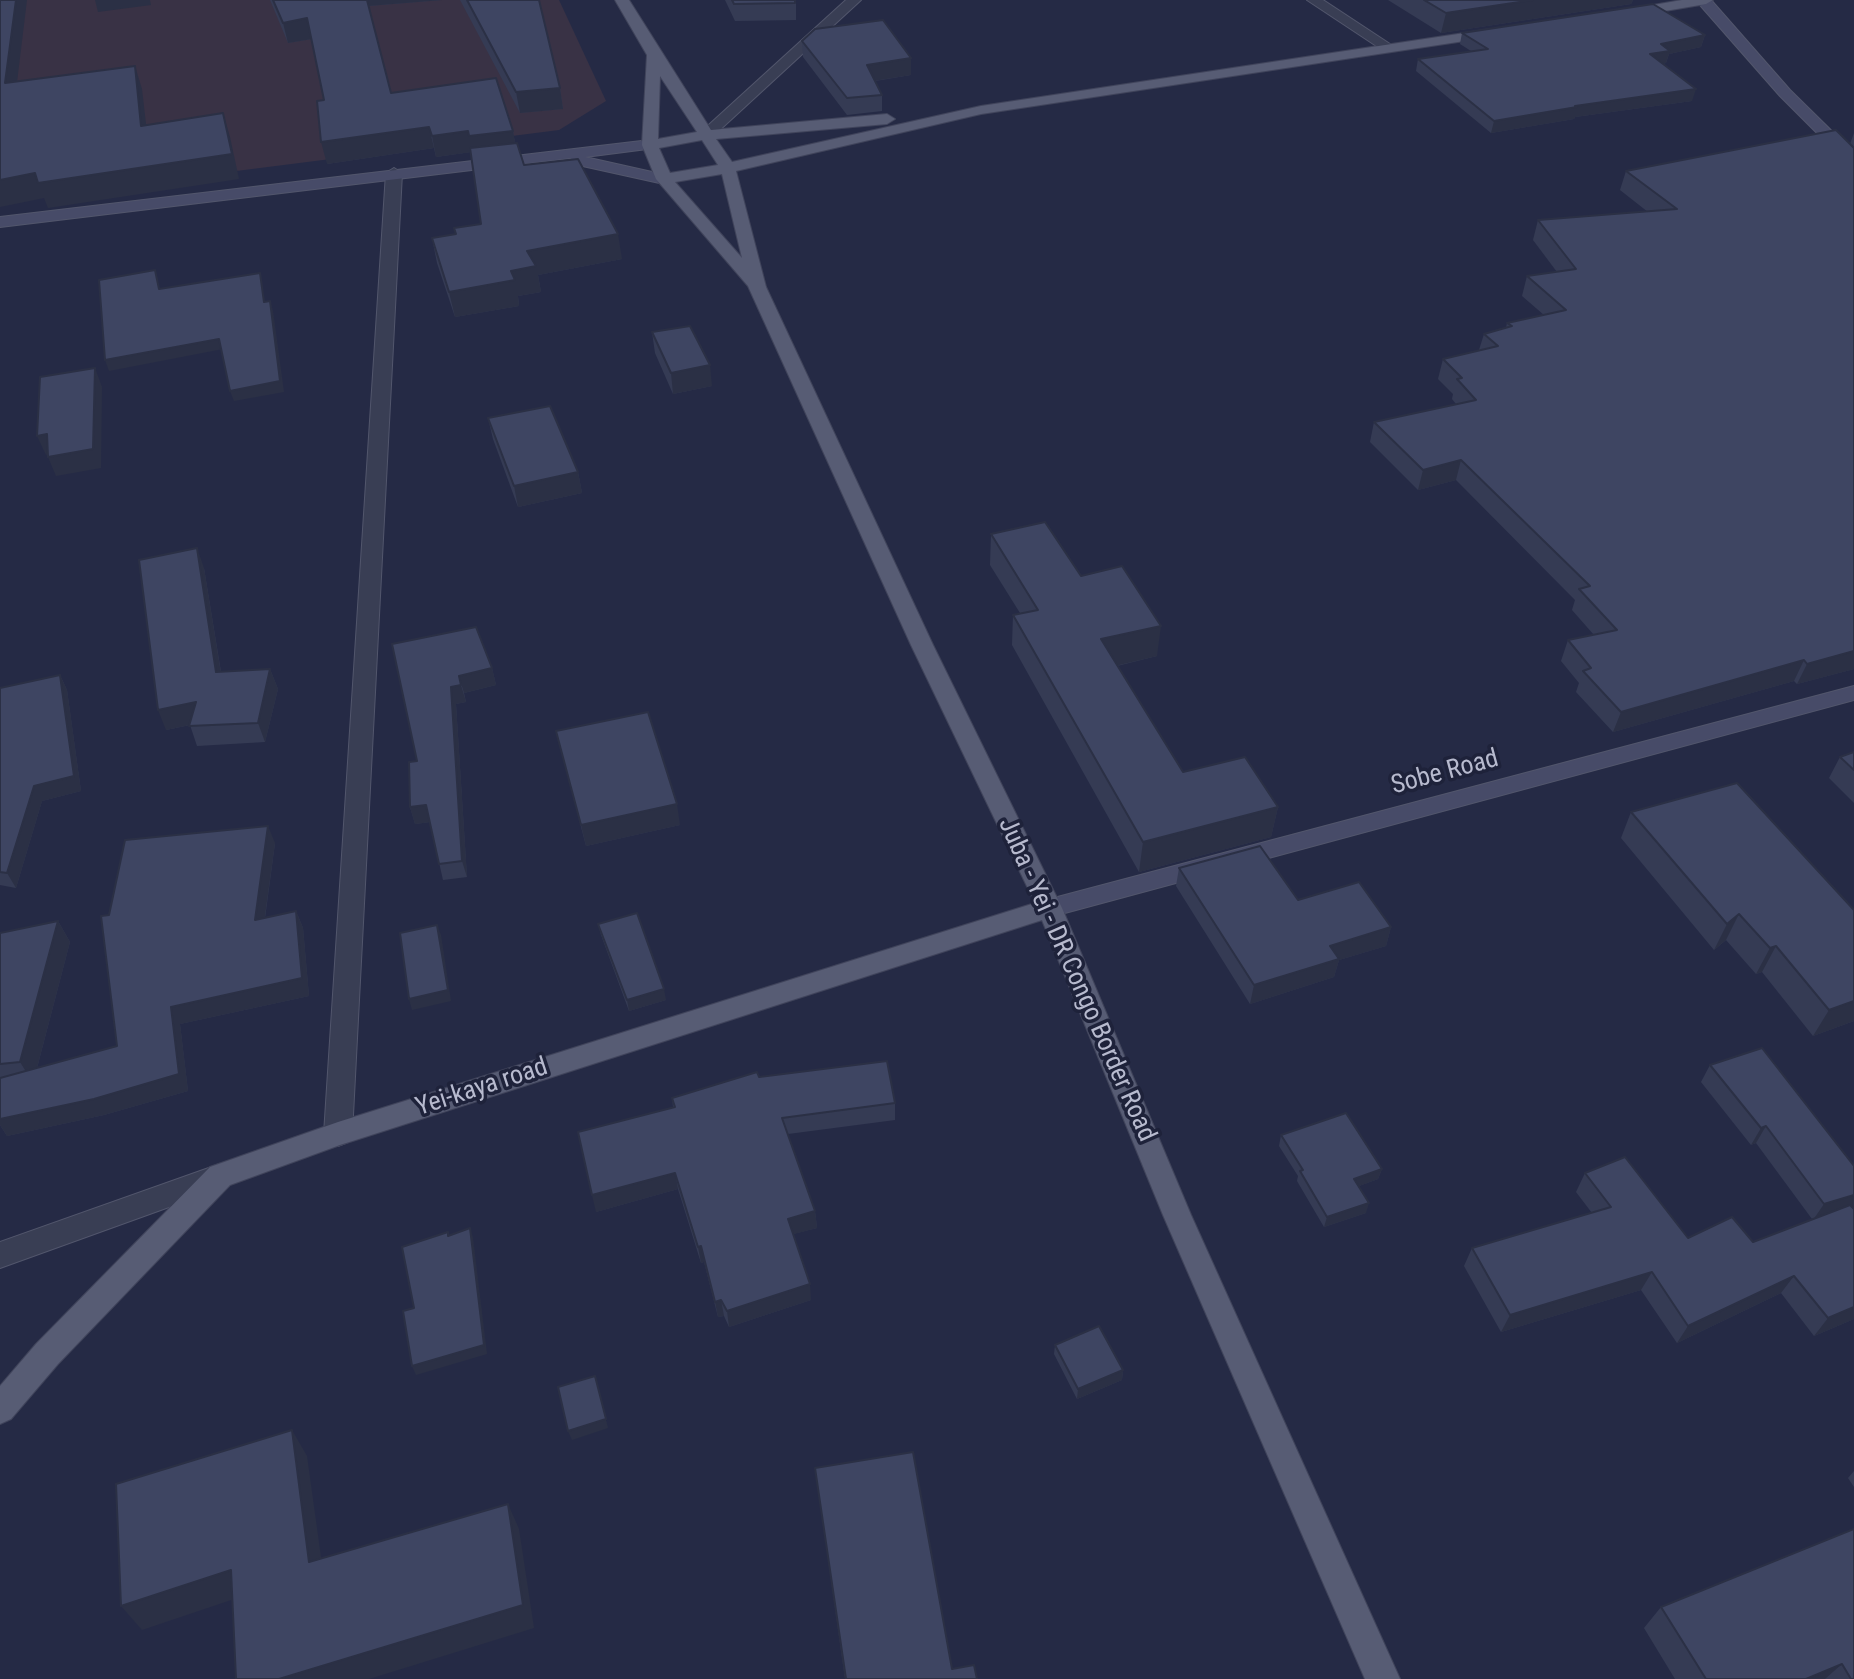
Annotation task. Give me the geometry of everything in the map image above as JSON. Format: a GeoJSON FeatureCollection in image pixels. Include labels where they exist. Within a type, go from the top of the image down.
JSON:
{"type":"FeatureCollection","features":[{"type":"Feature","properties":{"kind":"main road","name":"Juba - Yei - DR Congo Border Road"},"geometry":{"type":"LineString","coordinates":[[622,0],[728,168],[757,287],[915,631],[1050,908],[1177,1215],[1383,1679]]}},
{"type":"Feature","properties":{"kind":"main road"},"geometry":{"type":"LineString","coordinates":[[1610,16],[1705,1]]}},
{"type":"Feature","properties":{"kind":"main road"},"geometry":{"type":"LineString","coordinates":[[650,145],[706,135],[981,110],[1500,32]]}},
{"type":"Feature","properties":{"kind":"main road","name":"Juba - Yei - DR Congo Border Road"},"geometry":{"type":"LineString","coordinates":[[654,55],[650,145],[664,179],[757,287]]}},
{"type":"Feature","properties":{"kind":"main road"},"geometry":{"type":"LineString","coordinates":[[664,179],[728,168],[981,110]]}},
{"type":"Feature","properties":{"kind":"main road","name":"Yei-kaya road"},"geometry":{"type":"LineString","coordinates":[[0,1409],[47,1354],[220,1176],[338,1134],[1050,908]]}},
{"type":"Feature","properties":{"kind":"street"},"geometry":{"type":"LineString","coordinates":[[706,135],[854,0]]}},
{"type":"Feature","properties":{"kind":"street"},"geometry":{"type":"LineString","coordinates":[[1314,0],[1389,48]]}},
{"type":"Feature","properties":{"kind":"street"},"geometry":{"type":"LineString","coordinates":[[1705,1],[1724,0]]}},
{"type":"Feature","properties":{"kind":"street"},"geometry":{"type":"LineString","coordinates":[[1705,1],[1785,93],[1854,162]]}},
{"type":"Feature","properties":{"kind":"street"},"geometry":{"type":"LineString","coordinates":[[0,222],[650,145]]}},
{"type":"Feature","properties":{"kind":"street"},"geometry":{"type":"LineString","coordinates":[[560,156],[664,179]]}},
{"type":"Feature","properties":{"kind":"street"},"geometry":{"type":"LineString","coordinates":[[338,1134],[394,173]]}},
{"type":"Feature","properties":{"kind":"street","name":"Sobe Road"},"geometry":{"type":"LineString","coordinates":[[1050,908],[1854,693]]}},
{"type":"Feature","properties":{"kind":"street"},"geometry":{"type":"LineString","coordinates":[[0,1255],[220,1176]]}},
{"type":"Feature","properties":{"kind":"shaded area"},"geometry":{"type":"Polygon","coordinates":[[[0,0],[559,0],[606,101],[559,130],[0,201],[0,0]]]}},
{"type":"Feature","properties":{"kind":"building"},"geometry":{"type":"Polygon","coordinates":[[[0,0],[16,0],[5,83],[135,66],[141,126],[223,113],[232,154],[38,183],[35,173],[0,180],[0,0]]]}},
{"type":"Feature","properties":{"kind":"building"},"geometry":{"type":"Polygon","coordinates":[[[273,0],[367,0],[391,93],[496,78],[513,131],[469,136],[468,131],[432,136],[429,127],[321,142],[317,101],[324,100],[307,18],[283,23],[273,0]]]}},
{"type":"Feature","properties":{"kind":"building"},"geometry":{"type":"Polygon","coordinates":[[[467,0],[539,0],[560,88],[516,92],[467,0]]]}},
{"type":"Feature","properties":{"kind":"building"},"geometry":{"type":"Polygon","coordinates":[[[732,0],[795,0],[795,3],[734,4],[732,0]]]}},
{"type":"Feature","properties":{"kind":"building"},"geometry":{"type":"Polygon","coordinates":[[[1424,0],[1533,0],[1446,13],[1424,0]]]}},
{"type":"Feature","properties":{"kind":"building"},"geometry":{"type":"Polygon","coordinates":[[[1653,4],[1705,35],[1661,44],[1670,51],[1650,54],[1696,89],[1494,121],[1418,59],[1488,49],[1462,33],[1653,4]]]}},
{"type":"Feature","properties":{"kind":"building"},"geometry":{"type":"Polygon","coordinates":[[[883,20],[911,58],[867,65],[882,95],[847,98],[802,41],[815,29],[883,20]]]}},
{"type":"Feature","properties":{"kind":"building"},"geometry":{"type":"Polygon","coordinates":[[[1836,130],[1854,148],[1854,651],[1807,664],[1804,660],[1621,712],[1583,671],[1591,668],[1568,640],[1617,630],[1579,589],[1590,586],[1461,460],[1423,470],[1374,422],[1476,400],[1457,379],[1462,378],[1443,359],[1498,346],[1484,334],[1512,326],[1507,323],[1566,310],[1527,276],[1576,269],[1538,220],[1677,209],[1626,171],[1836,130]]]}},
{"type":"Feature","properties":{"kind":"building"},"geometry":{"type":"Polygon","coordinates":[[[517,143],[524,165],[578,159],[618,234],[527,251],[536,266],[511,271],[515,280],[449,292],[432,238],[456,234],[454,228],[481,224],[470,148],[517,143]]]}},
{"type":"Feature","properties":{"kind":"building"},"geometry":{"type":"Polygon","coordinates":[[[155,270],[159,289],[260,273],[264,302],[270,301],[280,381],[230,391],[219,339],[105,360],[99,280],[155,270]]]}},
{"type":"Feature","properties":{"kind":"building"},"geometry":{"type":"Polygon","coordinates":[[[690,326],[710,365],[671,373],[652,332],[690,326]]]}},
{"type":"Feature","properties":{"kind":"building"},"geometry":{"type":"Polygon","coordinates":[[[95,368],[93,449],[48,457],[47,434],[37,436],[40,377],[95,368]]]}},
{"type":"Feature","properties":{"kind":"building"},"geometry":{"type":"Polygon","coordinates":[[[550,406],[578,472],[514,486],[488,418],[550,406]]]}},
{"type":"Feature","properties":{"kind":"building"},"geometry":{"type":"Polygon","coordinates":[[[1045,522],[1081,576],[1122,566],[1161,626],[1101,639],[1183,772],[1245,757],[1278,807],[1143,842],[1013,615],[1038,610],[991,534],[1045,522]]]}},
{"type":"Feature","properties":{"kind":"building"},"geometry":{"type":"Polygon","coordinates":[[[197,548],[216,672],[270,669],[258,723],[189,726],[196,702],[158,710],[139,560],[197,548]]]}},
{"type":"Feature","properties":{"kind":"building"},"geometry":{"type":"Polygon","coordinates":[[[476,627],[492,668],[459,676],[461,685],[451,687],[462,861],[439,864],[426,805],[410,807],[409,762],[417,761],[392,644],[476,627]]]}},
{"type":"Feature","properties":{"kind":"building"},"geometry":{"type":"Polygon","coordinates":[[[60,675],[74,776],[34,786],[7,873],[0,872],[0,688],[60,675]]]}},
{"type":"Feature","properties":{"kind":"building"},"geometry":{"type":"Polygon","coordinates":[[[648,712],[677,804],[581,825],[556,731],[648,712]]]}},
{"type":"Feature","properties":{"kind":"building"},"geometry":{"type":"Polygon","coordinates":[[[1854,752],[1854,770],[1840,757],[1854,752]]]}},
{"type":"Feature","properties":{"kind":"building"},"geometry":{"type":"Polygon","coordinates":[[[1737,783],[1854,910],[1854,1001],[1829,1010],[1776,946],[1770,948],[1739,914],[1727,924],[1631,812],[1737,783]]]}},
{"type":"Feature","properties":{"kind":"building"},"geometry":{"type":"Polygon","coordinates":[[[268,826],[255,920],[296,911],[302,978],[171,1007],[179,1074],[94,1099],[0,1119],[0,1078],[117,1046],[101,916],[109,915],[125,840],[268,826]]]}},
{"type":"Feature","properties":{"kind":"building"},"geometry":{"type":"Polygon","coordinates":[[[1260,846],[1298,900],[1359,882],[1391,927],[1330,946],[1339,959],[1254,985],[1179,868],[1260,846]]]}},
{"type":"Feature","properties":{"kind":"building"},"geometry":{"type":"Polygon","coordinates":[[[637,913],[664,989],[627,1000],[598,924],[637,913]]]}},
{"type":"Feature","properties":{"kind":"building"},"geometry":{"type":"Polygon","coordinates":[[[58,921],[20,1062],[0,1064],[0,933],[58,921]]]}},
{"type":"Feature","properties":{"kind":"building"},"geometry":{"type":"Polygon","coordinates":[[[437,925],[448,990],[409,999],[400,933],[437,925]]]}},
{"type":"Feature","properties":{"kind":"building"},"geometry":{"type":"Polygon","coordinates":[[[1762,1048],[1854,1166],[1854,1195],[1824,1204],[1766,1126],[1761,1128],[1710,1065],[1762,1048]]]}},
{"type":"Feature","properties":{"kind":"building"},"geometry":{"type":"Polygon","coordinates":[[[887,1061],[895,1103],[782,1118],[815,1211],[788,1219],[810,1284],[727,1311],[721,1300],[715,1302],[701,1246],[698,1247],[675,1173],[592,1195],[578,1132],[675,1107],[672,1098],[757,1072],[759,1077],[887,1061]]]}},
{"type":"Feature","properties":{"kind":"building"},"geometry":{"type":"Polygon","coordinates":[[[1346,1113],[1382,1169],[1354,1179],[1369,1203],[1327,1217],[1281,1135],[1346,1113]]]}},
{"type":"Feature","properties":{"kind":"building"},"geometry":{"type":"Polygon","coordinates":[[[1625,1157],[1688,1238],[1732,1217],[1753,1242],[1850,1205],[1854,1209],[1854,1307],[1828,1318],[1794,1276],[1688,1326],[1652,1272],[1510,1315],[1472,1248],[1611,1207],[1585,1173],[1625,1157]]]}},
{"type":"Feature","properties":{"kind":"building"},"geometry":{"type":"Polygon","coordinates":[[[470,1228],[484,1345],[412,1366],[403,1311],[414,1308],[402,1247],[470,1228]]]}},
{"type":"Feature","properties":{"kind":"building"},"geometry":{"type":"Polygon","coordinates":[[[1099,1326],[1123,1370],[1078,1389],[1055,1345],[1099,1326]]]}},
{"type":"Feature","properties":{"kind":"building"},"geometry":{"type":"Polygon","coordinates":[[[595,1376],[606,1419],[568,1431],[558,1387],[595,1376]]]}},
{"type":"Feature","properties":{"kind":"building"},"geometry":{"type":"Polygon","coordinates":[[[292,1430],[309,1562],[508,1504],[523,1605],[279,1679],[236,1679],[231,1570],[121,1606],[116,1484],[292,1430]]]}},
{"type":"Feature","properties":{"kind":"building"},"geometry":{"type":"Polygon","coordinates":[[[913,1452],[952,1669],[974,1665],[977,1679],[846,1679],[815,1468],[913,1452]]]}},
{"type":"Feature","properties":{"kind":"building"},"geometry":{"type":"Polygon","coordinates":[[[1854,1529],[1854,1679],[1842,1664],[1806,1679],[1706,1679],[1661,1607],[1854,1529]]]}}]}
